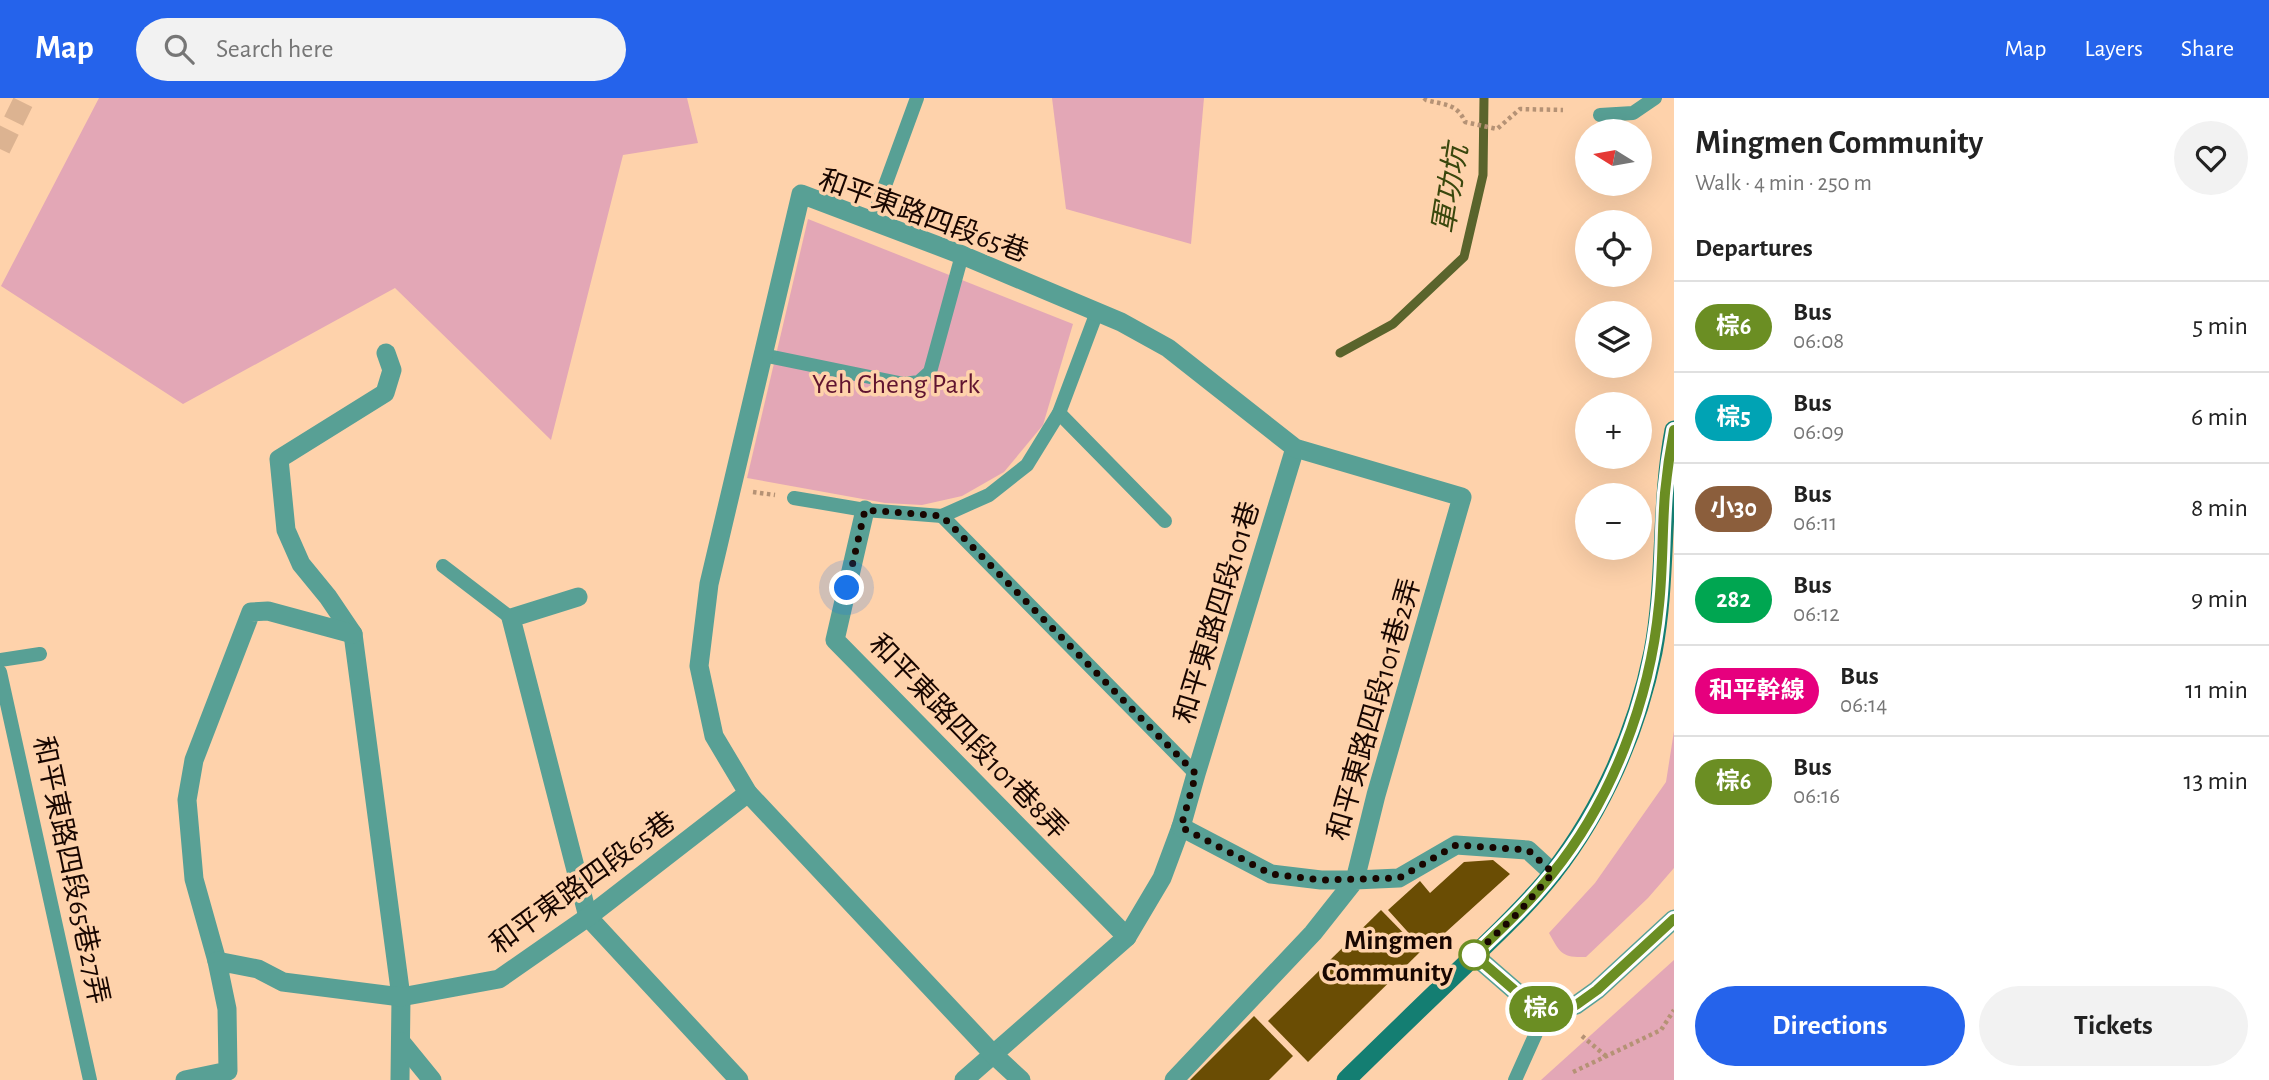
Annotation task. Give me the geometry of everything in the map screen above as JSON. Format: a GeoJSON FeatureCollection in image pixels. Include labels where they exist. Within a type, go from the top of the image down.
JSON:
{"type":"FeatureCollection","features":[{"type":"Feature","properties":{"kind":"main road"},"geometry":{"type":"LineString","coordinates":[[1346,1080],[1519,912],[1553,873],[1580,834],[1607,787],[1640,701],[1653,653],[1659,607],[1664,496],[1674,430]]}},
{"type":"Feature","properties":{"kind":"street","name":"和平東路四段65巷"},"geometry":{"type":"LineString","coordinates":[[1021,1080],[994,1055],[748,793],[714,736],[699,666],[709,584],[801,194],[962,255],[1121,322],[1168,348],[1296,448],[1462,497]]}},
{"type":"Feature","properties":{"kind":"street"},"geometry":{"type":"LineString","coordinates":[[386,353],[392,370],[385,393],[279,459],[286,530],[301,564],[353,634],[401,997],[400,1080]]}},
{"type":"Feature","properties":{"kind":"street","name":"和平東路四段101巷"},"geometry":{"type":"LineString","coordinates":[[964,1080],[1127,937],[1161,878],[1181,827],[1296,448]]}},
{"type":"Feature","properties":{"kind":"street","name":"和平東路四段101巷2弄"},"geometry":{"type":"LineString","coordinates":[[1181,827],[1271,874],[1321,880],[1354,880],[1462,497]]}},
{"type":"Feature","properties":{"kind":"street","name":"和平東路四段101巷8弄"},"geometry":{"type":"LineString","coordinates":[[865,510],[835,640],[1127,937]]}},
{"type":"Feature","properties":{"kind":"street"},"geometry":{"type":"LineString","coordinates":[[578,597],[511,618],[588,917],[739,1080]]}},
{"type":"Feature","properties":{"kind":"street"},"geometry":{"type":"LineString","coordinates":[[185,1080],[228,1075],[226,1009],[217,961],[194,879],[187,800],[194,760],[251,612],[268,611],[353,634]]}},
{"type":"Feature","properties":{"kind":"street","name":"和平東路四段65巷"},"geometry":{"type":"LineString","coordinates":[[217,961],[258,970],[283,982],[401,997],[499,979],[588,917],[748,793]]}},
{"type":"Feature","properties":{"kind":"street"},"geometry":{"type":"LineString","coordinates":[[1174,1080],[1313,933],[1354,880],[1399,878],[1456,845],[1528,850],[1553,873]]}},
{"type":"Feature","properties":{"kind":"street"},"geometry":{"type":"LineString","coordinates":[[1474,955],[1534,1007],[1559,1011],[1576,1005],[1597,990],[1674,919]]}},
{"type":"Feature","properties":{"kind":"street"},"geometry":{"type":"LineString","coordinates":[[401,1042],[432,1080]]}},
{"type":"Feature","properties":{"kind":"lane"},"geometry":{"type":"LineString","coordinates":[[872,221],[917,98]]}},
{"type":"Feature","properties":{"kind":"lane"},"geometry":{"type":"LineString","coordinates":[[1600,115],[1633,113],[1655,98]]}},
{"type":"Feature","properties":{"kind":"lane"},"geometry":{"type":"LineString","coordinates":[[764,355],[904,384],[919,382],[930,372],[962,255]]}},
{"type":"Feature","properties":{"kind":"lane"},"geometry":{"type":"LineString","coordinates":[[794,498],[865,510],[942,516],[989,495],[1027,465],[1059,413],[1097,312]]}},
{"type":"Feature","properties":{"kind":"lane"},"geometry":{"type":"LineString","coordinates":[[1059,413],[1165,520]]}},
{"type":"Feature","properties":{"kind":"lane"},"geometry":{"type":"LineString","coordinates":[[942,516],[1196,774]]}},
{"type":"Feature","properties":{"kind":"lane"},"geometry":{"type":"LineString","coordinates":[[443,566],[511,618]]}},
{"type":"Feature","properties":{"kind":"lane"},"geometry":{"type":"LineString","coordinates":[[0,660],[40,654]]}},
{"type":"Feature","properties":{"kind":"lane","name":"和平東路四段65巷27弄"},"geometry":{"type":"LineString","coordinates":[[0,672],[90,1080]]}},
{"type":"Feature","properties":{"kind":"lane"},"geometry":{"type":"LineString","coordinates":[[1515,1080],[1546,1011]]}},
{"type":"Feature","properties":{"kind":"path"},"geometry":{"type":"LineString","coordinates":[[1424,98],[1455,107],[1465,122],[1497,129],[1520,109],[1563,110]]}},
{"type":"Feature","properties":{"kind":"path"},"geometry":{"type":"LineString","coordinates":[[744,490],[794,498]]}},
{"type":"Feature","properties":{"kind":"path"},"geometry":{"type":"LineString","coordinates":[[1573,1072],[1661,1030],[1674,1010]]}},
{"type":"Feature","properties":{"kind":"path"},"geometry":{"type":"LineString","coordinates":[[1582,1036],[1607,1057]]}},
{"type":"Feature","properties":{"kind":"green space"},"geometry":{"type":"Polygon","coordinates":[[[99,98],[687,98],[698,143],[623,155],[551,440],[395,288],[183,404],[1,286],[99,98]]]}},
{"type":"Feature","properties":{"kind":"green space"},"geometry":{"type":"Polygon","coordinates":[[[1052,98],[1204,98],[1191,244],[1066,209],[1052,98]]]}},
{"type":"Feature","properties":{"kind":"green space","name":"Yeh Cheng Park"},"geometry":{"type":"Polygon","coordinates":[[[808,219],[1073,324],[1043,425],[1004,472],[962,496],[922,505],[885,503],[747,478],[808,219]]]}},
{"type":"Feature","properties":{"kind":"green space"},"geometry":{"type":"Polygon","coordinates":[[[1674,731],[1674,868],[1648,898],[1586,957],[1567,955],[1559,950],[1549,933],[1595,883],[1666,782],[1674,731]]]}},
{"type":"Feature","properties":{"kind":"green space"},"geometry":{"type":"Polygon","coordinates":[[[1674,960],[1674,1080],[1541,1080],[1674,960]]]}},
{"type":"Feature","properties":{"kind":"building"},"geometry":{"type":"Polygon","coordinates":[[[1493,860],[1510,874],[1425,951],[1388,910],[1420,881],[1430,893],[1464,862],[1493,860]]]}},
{"type":"Feature","properties":{"kind":"building"},"geometry":{"type":"Polygon","coordinates":[[[1381,910],[1421,951],[1308,1062],[1268,1021],[1381,910]]]}},
{"type":"Feature","properties":{"kind":"building"},"geometry":{"type":"Polygon","coordinates":[[[1254,1016],[1293,1056],[1269,1080],[1190,1080],[1254,1016]]]}},
{"type":"Feature","properties":{"kind":"waterway","name":"軍功坑"},"geometry":{"type":"LineString","coordinates":[[1340,353],[1393,324],[1464,257],[1483,175],[1484,98]]}},
{"type":"Feature","properties":{"kind":"tunnel"},"geometry":{"type":"LineString","coordinates":[[0,149],[25,98]]}},
{"type":"Feature","properties":{"kind":"bus line","name":"棕6"},"geometry":{"type":"LineString","coordinates":[[1674,430],[1664,496],[1663,559],[1653,653],[1624,746],[1607,787],[1580,834],[1553,873],[1519,912],[1474,955],[1534,1007],[1559,1011],[1576,1005],[1597,990],[1674,919]]}},
{"type":"Feature","properties":{"kind":"place","name":"Mingmen Community"},"geometry":{"type":"Point","coordinates":[1474,955]}},
{"type":"Feature","properties":{"kind":"route"},"geometry":{"type":"LineString","coordinates":[[847,588],[865,510],[942,516],[1196,774],[1181,827],[1271,874],[1321,880],[1399,878],[1456,845],[1528,850],[1553,873],[1519,912],[1474,955]]}}]}
